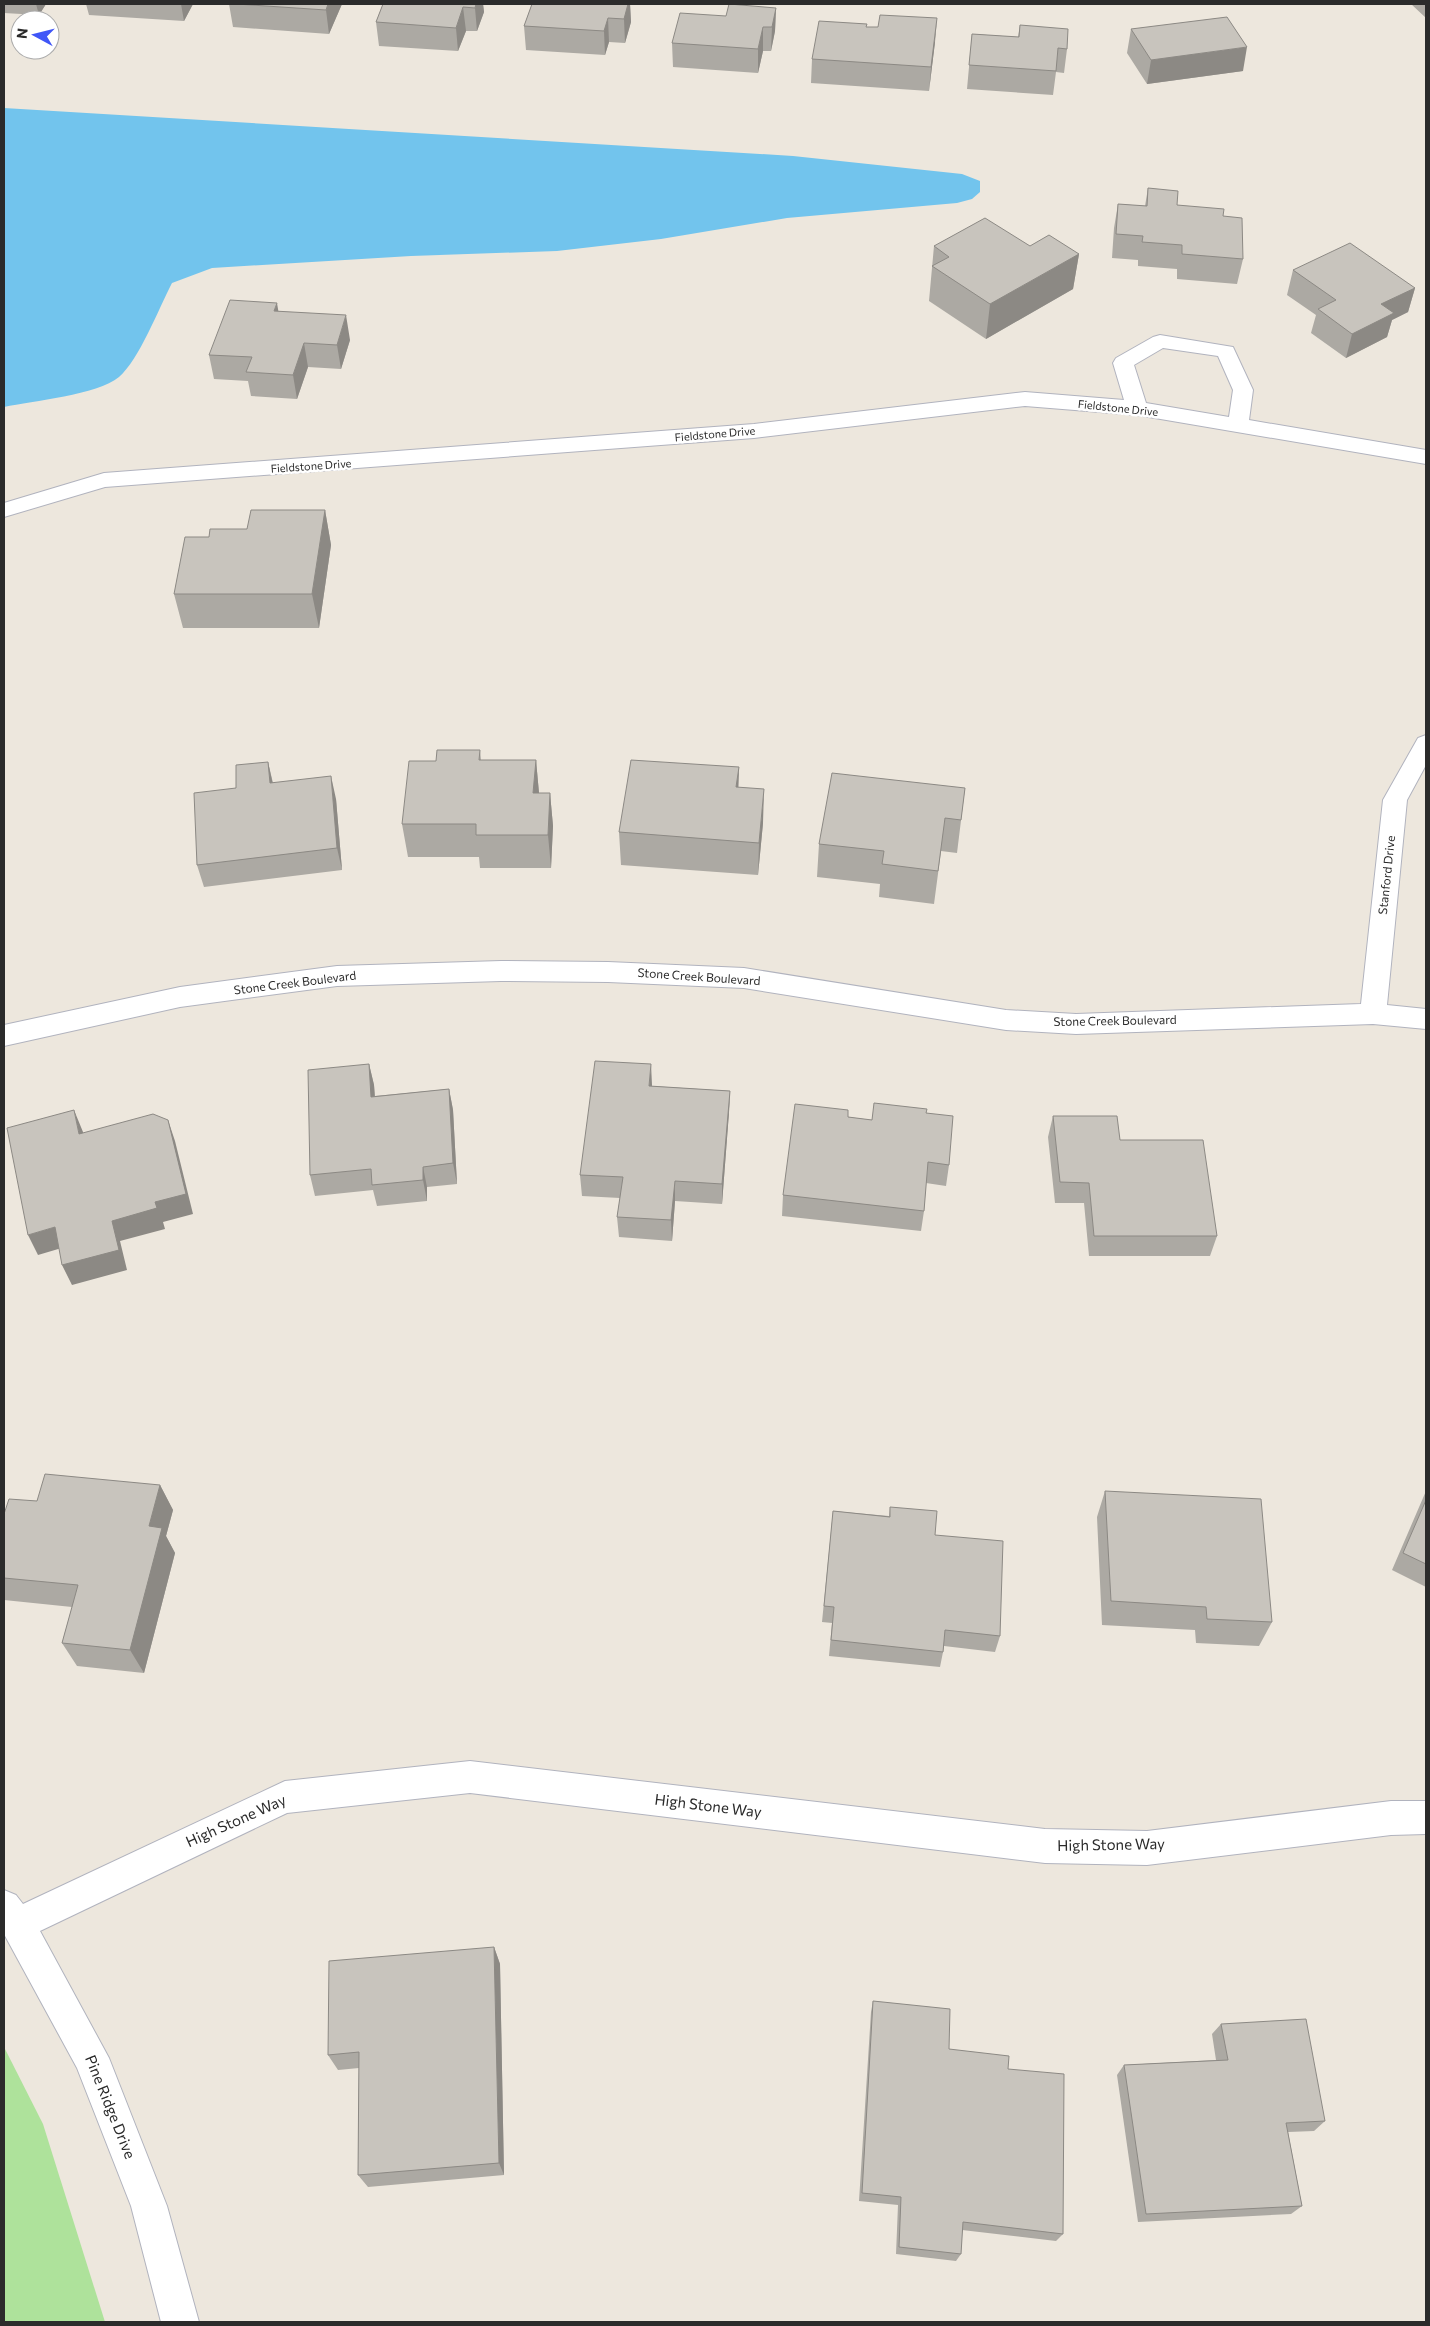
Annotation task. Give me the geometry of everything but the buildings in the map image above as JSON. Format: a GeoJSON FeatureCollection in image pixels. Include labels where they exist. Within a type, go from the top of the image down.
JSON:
{"type":"FeatureCollection","features":[{"type":"Feature","properties":{"kind":"street"},"geometry":{"type":"LineString","coordinates":[[1138,408],[1123,363],[1160,340],[1226,351],[1243,390],[1238,425]]}},
{"type":"Feature","properties":{"kind":"street","name":"Fieldstone Drive"},"geometry":{"type":"LineString","coordinates":[[4,510],[104,480],[406,459],[744,432],[1025,399],[1138,408],[1426,457]]}},
{"type":"Feature","properties":{"kind":"street","name":"Stanford Drive"},"geometry":{"type":"LineString","coordinates":[[1373,1014],[1395,800],[1426,744]]}},
{"type":"Feature","properties":{"kind":"street","name":"Stone Creek Boulevard"},"geometry":{"type":"LineString","coordinates":[[4,1036],[180,997],[337,976],[501,971],[608,972],[744,978],[1006,1020],[1076,1024],[1373,1014],[1426,1019]]}},
{"type":"Feature","properties":{"kind":"street","name":"High Stone Way"},"geometry":{"type":"LineString","coordinates":[[10,1915],[286,1797],[470,1777],[1045,1846],[1147,1848],[1391,1818],[1426,1818]]}},
{"type":"Feature","properties":{"kind":"street","name":"Pine Ridge Drive"},"geometry":{"type":"LineString","coordinates":[[10,1915],[91,2058],[149,2206],[180,2322]]}},
{"type":"Feature","properties":{"kind":"green space"},"geometry":{"type":"Polygon","coordinates":[[[4,2047],[43,2124],[105,2322],[4,2322],[4,2047]]]}},
{"type":"Feature","properties":{"kind":"water"},"geometry":{"type":"Polygon","coordinates":[[[4,108],[793,156],[962,174],[980,181],[980,192],[972,199],[957,203],[787,218],[661,239],[557,251],[411,256],[212,268],[172,283],[134,359],[119,377],[109,383],[81,393],[4,407],[4,108]]]}}]}
